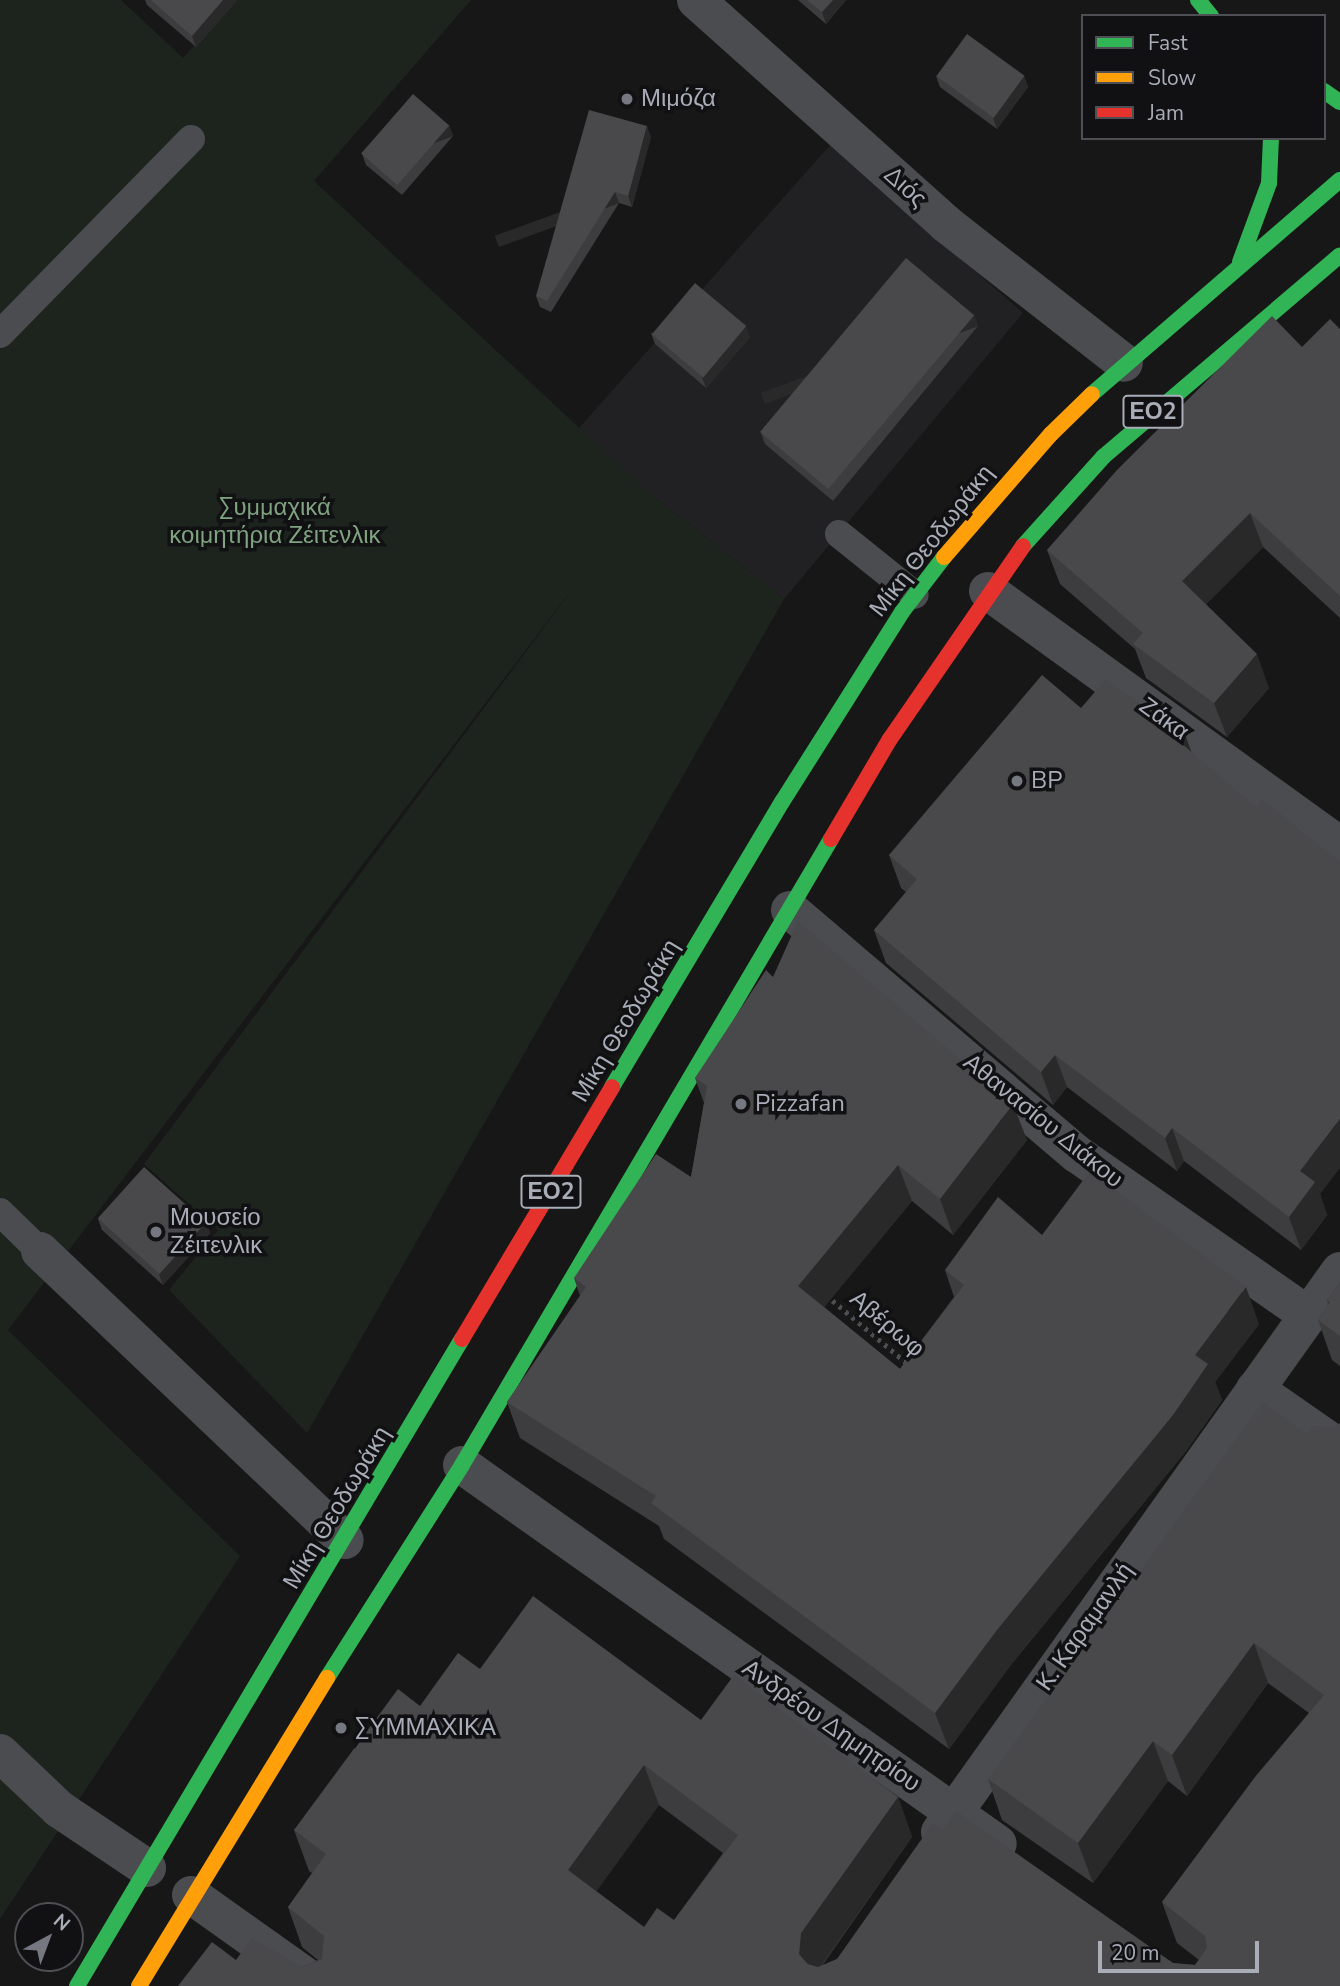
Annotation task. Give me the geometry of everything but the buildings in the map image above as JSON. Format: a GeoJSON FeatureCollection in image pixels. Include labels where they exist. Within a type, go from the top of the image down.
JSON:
{"type":"FeatureCollection","features":[{"type":"Feature","properties":{"kind":"main road"},"geometry":{"type":"LineString","coordinates":[[1199,0],[1217,14]]}},
{"type":"Feature","properties":{"kind":"main road"},"geometry":{"type":"LineString","coordinates":[[1238,267],[1269,183],[1272,140]]}},
{"type":"Feature","properties":{"kind":"main road","name":"Μίκη Θεοδωράκη"},"geometry":{"type":"LineString","coordinates":[[77,1986],[782,802],[915,595],[1017,469],[1124,363],[1340,180]]}},
{"type":"Feature","properties":{"kind":"main road","name":"ΕΟ2"},"geometry":{"type":"LineString","coordinates":[[139,1986],[191,1895],[462,1465],[918,693],[988,591],[1042,522],[1103,457],[1340,255]]}},
{"type":"Feature","properties":{"kind":"street","name":"Διός"},"geometry":{"type":"LineString","coordinates":[[696,0],[945,223],[1124,363]]}},
{"type":"Feature","properties":{"kind":"street","name":"Ζάκα"},"geometry":{"type":"LineString","coordinates":[[988,591],[1340,846]]}},
{"type":"Feature","properties":{"kind":"street","name":"Αθανασίου Διάκου"},"geometry":{"type":"LineString","coordinates":[[790,910],[1077,1154],[1309,1316]]}},
{"type":"Feature","properties":{"kind":"street"},"geometry":{"type":"LineString","coordinates":[[40,1251],[345,1540]]}},
{"type":"Feature","properties":{"kind":"street","name":"Κ. Καραμανλή"},"geometry":{"type":"LineString","coordinates":[[916,1867],[1340,1271]]}},
{"type":"Feature","properties":{"kind":"street"},"geometry":{"type":"LineString","coordinates":[[1255,1389],[1340,1448]]}},
{"type":"Feature","properties":{"kind":"street","name":"Ανδρέου Δημητρίου"},"geometry":{"type":"LineString","coordinates":[[462,1465],[1032,1867]]}},
{"type":"Feature","properties":{"kind":"street"},"geometry":{"type":"LineString","coordinates":[[0,1753],[59,1809],[147,1868]]}},
{"type":"Feature","properties":{"kind":"street"},"geometry":{"type":"LineString","coordinates":[[191,1895],[319,1986]]}},
{"type":"Feature","properties":{"kind":"lane"},"geometry":{"type":"LineString","coordinates":[[0,334],[191,138]]}},
{"type":"Feature","properties":{"kind":"lane"},"geometry":{"type":"LineString","coordinates":[[839,534],[915,595]]}},
{"type":"Feature","properties":{"kind":"lane"},"geometry":{"type":"LineString","coordinates":[[0,1212],[40,1251]]}},
{"type":"Feature","properties":{"kind":"path","name":"Αβέρωφ"},"geometry":{"type":"LineString","coordinates":[[818,1289],[913,1369]]}},
{"type":"Feature","properties":{"kind":"shaded area"},"geometry":{"type":"Polygon","coordinates":[[[831,144],[1023,313],[784,599],[647,491],[579,428],[831,144]]]}},
{"type":"Feature","properties":{"kind":"green space","name":"Συμμαχικά κοιμητήρια Ζέιτενλικ"},"geometry":{"type":"Polygon","coordinates":[[[0,0],[121,0],[183,58],[234,0],[471,0],[314,181],[647,491],[784,599],[307,1433],[169,1290],[218,1230],[144,1164],[583,575],[8,1330],[240,1556],[0,1919],[0,0]]]}},
{"type":"Feature","properties":{"kind":"traffic: fast"},"geometry":{"type":"LineString","coordinates":[[1198,0],[1209,14]]}},
{"type":"Feature","properties":{"kind":"traffic: fast"},"geometry":{"type":"LineString","coordinates":[[1326,92],[1340,102]]}},
{"type":"Feature","properties":{"kind":"traffic: fast"},"geometry":{"type":"LineString","coordinates":[[1240,262],[1269,183],[1271,140]]}},
{"type":"Feature","properties":{"kind":"traffic: fast"},"geometry":{"type":"LineString","coordinates":[[1092,394],[1340,180]]}},
{"type":"Feature","properties":{"kind":"traffic: fast"},"geometry":{"type":"LineString","coordinates":[[1023,546],[1103,457],[1340,255]]}},
{"type":"Feature","properties":{"kind":"traffic: fast"},"geometry":{"type":"LineString","coordinates":[[612,1087],[782,802],[902,612],[944,557]]}},
{"type":"Feature","properties":{"kind":"traffic: fast"},"geometry":{"type":"LineString","coordinates":[[327,1678],[462,1465],[831,839]]}},
{"type":"Feature","properties":{"kind":"traffic: fast"},"geometry":{"type":"LineString","coordinates":[[77,1986],[462,1339]]}},
{"type":"Feature","properties":{"kind":"traffic: slow"},"geometry":{"type":"LineString","coordinates":[[944,557],[1051,434],[1092,394]]}},
{"type":"Feature","properties":{"kind":"traffic: slow"},"geometry":{"type":"LineString","coordinates":[[139,1986],[327,1678]]}},
{"type":"Feature","properties":{"kind":"traffic: jam"},"geometry":{"type":"LineString","coordinates":[[831,839],[890,739],[1023,546]]}},
{"type":"Feature","properties":{"kind":"traffic: jam"},"geometry":{"type":"LineString","coordinates":[[462,1339],[612,1087]]}},
{"type":"Feature","properties":{"kind":"place","name":"Μιμόζα"},"geometry":{"type":"Point","coordinates":[627,99]}},
{"type":"Feature","properties":{"kind":"place","name":"BP"},"geometry":{"type":"Point","coordinates":[1017,781]}},
{"type":"Feature","properties":{"kind":"place","name":"Pizzafan"},"geometry":{"type":"Point","coordinates":[741,1104]}},
{"type":"Feature","properties":{"kind":"place","name":"Μουσείο Ζέιτενλικ"},"geometry":{"type":"Point","coordinates":[156,1232]}},
{"type":"Feature","properties":{"kind":"place","name":"ΣΥΜΜΑΧΙΚΑ"},"geometry":{"type":"Point","coordinates":[341,1728]}}]}
